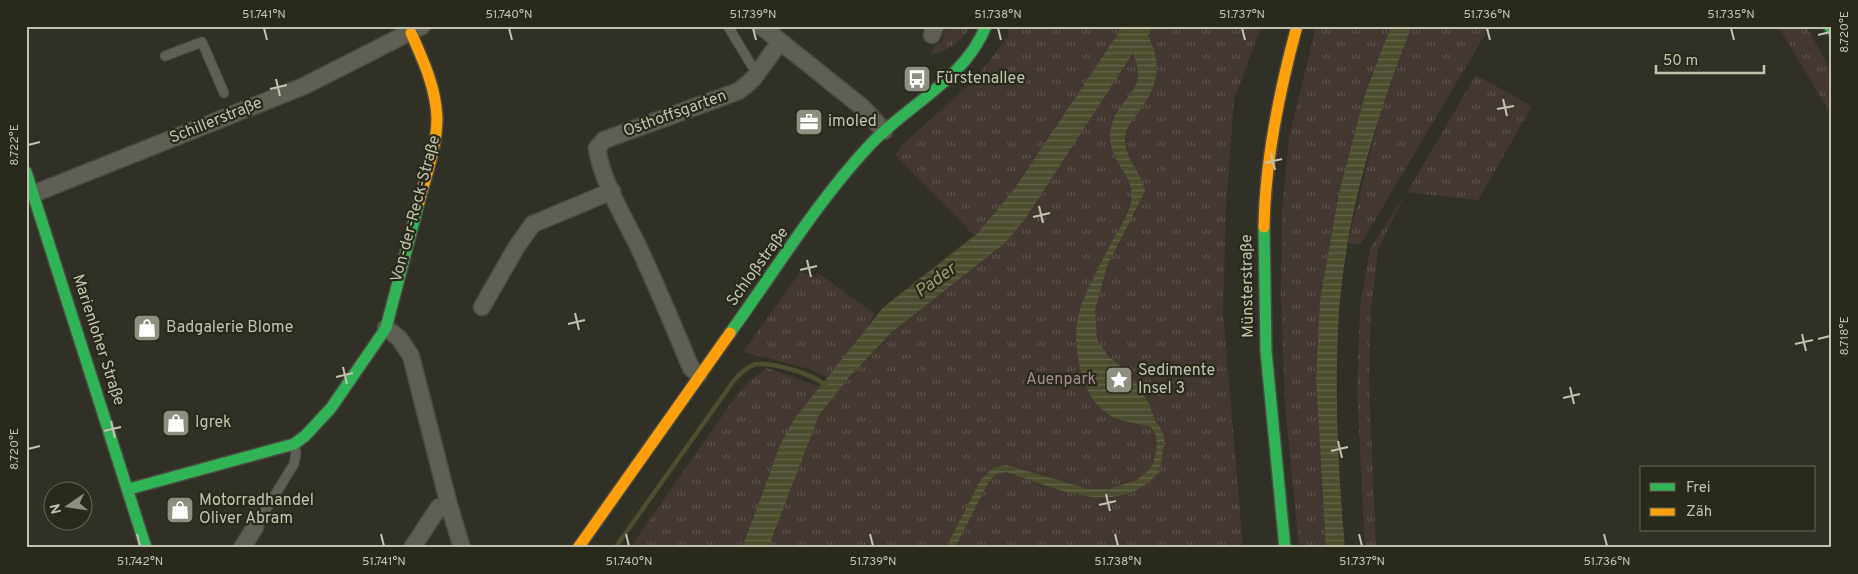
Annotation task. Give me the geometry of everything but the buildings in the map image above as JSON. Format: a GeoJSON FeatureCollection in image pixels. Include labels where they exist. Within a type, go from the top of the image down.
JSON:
{"type":"FeatureCollection","features":[{"type":"Feature","properties":{"kind":"main road","name":"Schloßstraße"},"geometry":{"type":"LineString","coordinates":[[578,548],[699,374],[866,149],[884,131],[960,67],[979,43],[986,26]]}},
{"type":"Feature","properties":{"kind":"main road","name":"Münsterstraße"},"geometry":{"type":"LineString","coordinates":[[1285,548],[1268,398],[1263,302],[1263,209],[1278,98],[1297,26]]}},
{"type":"Feature","properties":{"kind":"main road"},"geometry":{"type":"LineString","coordinates":[[1829,26],[1832,30]]}},
{"type":"Feature","properties":{"kind":"main road","name":"Von-der-Reck-Straße"},"geometry":{"type":"LineString","coordinates":[[129,489],[294,444],[301,440],[322,419],[377,344],[386,328],[433,150],[438,124],[438,107],[417,30]]}},
{"type":"Feature","properties":{"kind":"main road","name":"Marienloher Straße"},"geometry":{"type":"LineString","coordinates":[[26,172],[129,489],[146,548]]}},
{"type":"Feature","properties":{"kind":"street"},"geometry":{"type":"LineString","coordinates":[[761,26],[866,111],[884,131]]}},
{"type":"Feature","properties":{"kind":"street","name":"Schillerstraße"},"geometry":{"type":"LineString","coordinates":[[33,194],[304,86],[417,30]]}},
{"type":"Feature","properties":{"kind":"street","name":"Osthoffsgarten"},"geometry":{"type":"LineString","coordinates":[[699,374],[691,368],[659,290],[598,159],[597,148],[604,140],[739,91],[759,70],[780,42]]}},
{"type":"Feature","properties":{"kind":"street"},"geometry":{"type":"LineString","coordinates":[[482,307],[517,246],[533,224],[612,191]]}},
{"type":"Feature","properties":{"kind":"street"},"geometry":{"type":"LineString","coordinates":[[386,328],[399,338],[411,356],[449,505],[462,548]]}},
{"type":"Feature","properties":{"kind":"street"},"geometry":{"type":"LineString","coordinates":[[412,548],[439,508],[449,505]]}},
{"type":"Feature","properties":{"kind":"street"},"geometry":{"type":"LineString","coordinates":[[242,548],[255,527]]}},
{"type":"Feature","properties":{"kind":"lane"},"geometry":{"type":"LineString","coordinates":[[729,28],[752,66],[759,70]]}},
{"type":"Feature","properties":{"kind":"lane"},"geometry":{"type":"LineString","coordinates":[[165,56],[202,42],[224,93]]}},
{"type":"Feature","properties":{"kind":"lane"},"geometry":{"type":"LineString","coordinates":[[255,527],[294,464],[296,453],[294,444]]}},
{"type":"Feature","properties":{"kind":"green space"},"geometry":{"type":"Polygon","coordinates":[[[946,26],[971,26],[964,36],[954,44],[943,51],[931,55],[934,45],[941,43],[946,26]]]}},
{"type":"Feature","properties":{"kind":"green space","name":"Auenpark"},"geometry":{"type":"Polygon","coordinates":[[[1008,26],[1261,26],[1234,100],[1226,208],[1223,310],[1243,548],[630,548],[734,399],[749,381],[767,368],[817,386],[829,378],[807,368],[743,352],[800,272],[815,277],[818,273],[875,314],[865,330],[883,307],[974,235],[895,155],[903,144],[974,80],[1008,37],[1008,26]]]}},
{"type":"Feature","properties":{"kind":"green space"},"geometry":{"type":"Polygon","coordinates":[[[1316,26],[1391,26],[1365,94],[1339,193],[1320,300],[1316,380],[1326,548],[1299,548],[1285,404],[1281,298],[1282,211],[1289,138],[1316,26]]]}},
{"type":"Feature","properties":{"kind":"green space"},"geometry":{"type":"Polygon","coordinates":[[[1412,26],[1490,26],[1360,245],[1348,243],[1381,109],[1412,26]]]}},
{"type":"Feature","properties":{"kind":"green space"},"geometry":{"type":"Polygon","coordinates":[[[1778,26],[1806,26],[1832,72],[1832,116],[1778,26]]]}},
{"type":"Feature","properties":{"kind":"green space"},"geometry":{"type":"Polygon","coordinates":[[[1476,75],[1532,106],[1478,200],[1407,192],[1476,75]]]}},
{"type":"Feature","properties":{"kind":"green space"},"geometry":{"type":"Polygon","coordinates":[[[1405,194],[1378,250],[1371,311],[1369,382],[1376,548],[1365,548],[1357,389],[1360,307],[1370,249],[1405,194]]]}},
{"type":"Feature","properties":{"kind":"water","name":"Pader"},"geometry":{"type":"Polygon","coordinates":[[[1123,26],[1154,26],[1148,35],[1153,47],[1157,67],[1154,85],[1150,94],[1129,125],[1125,135],[1127,152],[1145,191],[1107,266],[1095,310],[1097,340],[1108,356],[1130,374],[1149,404],[1160,427],[1165,439],[1159,473],[1137,490],[1105,497],[1071,493],[1006,472],[996,474],[988,483],[955,548],[946,548],[981,479],[993,468],[1006,465],[1088,489],[1109,489],[1137,480],[1151,468],[1157,450],[1156,436],[1151,427],[1118,419],[1108,414],[1098,405],[1083,379],[1079,364],[1076,333],[1081,306],[1087,291],[1120,229],[1131,202],[1131,187],[1115,157],[1110,139],[1115,117],[1131,94],[1138,77],[1133,53],[1025,219],[1005,243],[892,332],[849,377],[819,415],[768,548],[742,548],[781,443],[795,418],[883,308],[976,235],[1013,191],[1123,26]]]}},
{"type":"Feature","properties":{"kind":"water"},"geometry":{"type":"Polygon","coordinates":[[[1391,26],[1412,26],[1386,95],[1375,131],[1348,239],[1339,312],[1337,371],[1340,489],[1345,548],[1326,548],[1316,380],[1320,300],[1339,193],[1365,94],[1391,26]]]}},
{"type":"Feature","properties":{"kind":"waterway"},"geometry":{"type":"LineString","coordinates":[[615,548],[735,379],[746,369],[758,364],[784,367],[814,378],[827,387]]}},
{"type":"Feature","properties":{"kind":"traffic: fast"},"geometry":{"type":"LineString","coordinates":[[730,333],[813,214],[849,169],[883,132],[933,91],[964,62],[986,26]]}},
{"type":"Feature","properties":{"kind":"traffic: fast"},"geometry":{"type":"LineString","coordinates":[[1829,26],[1832,30]]}},
{"type":"Feature","properties":{"kind":"traffic: fast"},"geometry":{"type":"LineString","coordinates":[[26,172],[146,548]]}},
{"type":"Feature","properties":{"kind":"traffic: fast"},"geometry":{"type":"LineString","coordinates":[[129,489],[294,444],[305,436],[331,408],[386,328],[419,202]]}},
{"type":"Feature","properties":{"kind":"traffic: fast"},"geometry":{"type":"LineString","coordinates":[[1264,227],[1266,351],[1285,548]]}},
{"type":"Feature","properties":{"kind":"traffic: slow"},"geometry":{"type":"LineString","coordinates":[[1264,227],[1267,176],[1274,126],[1297,26]]}},
{"type":"Feature","properties":{"kind":"traffic: slow"},"geometry":{"type":"LineString","coordinates":[[411,33],[431,85],[437,118],[433,150],[419,202]]}},
{"type":"Feature","properties":{"kind":"traffic: slow"},"geometry":{"type":"LineString","coordinates":[[578,548],[730,333]]}},
{"type":"Feature","properties":{"kind":"place","name":"Fürstenallee"},"geometry":{"type":"Point","coordinates":[917,79]}},
{"type":"Feature","properties":{"kind":"place","name":"imoled"},"geometry":{"type":"Point","coordinates":[809,122]}},
{"type":"Feature","properties":{"kind":"place","name":"Badgalerie Blome"},"geometry":{"type":"Point","coordinates":[147,328]}},
{"type":"Feature","properties":{"kind":"place","name":"Sedimente Insel 3"},"geometry":{"type":"Point","coordinates":[1119,380]}},
{"type":"Feature","properties":{"kind":"place","name":"Igrek"},"geometry":{"type":"Point","coordinates":[176,423]}},
{"type":"Feature","properties":{"kind":"place","name":"Motorradhandel Oliver Abram"},"geometry":{"type":"Point","coordinates":[180,510]}}]}
